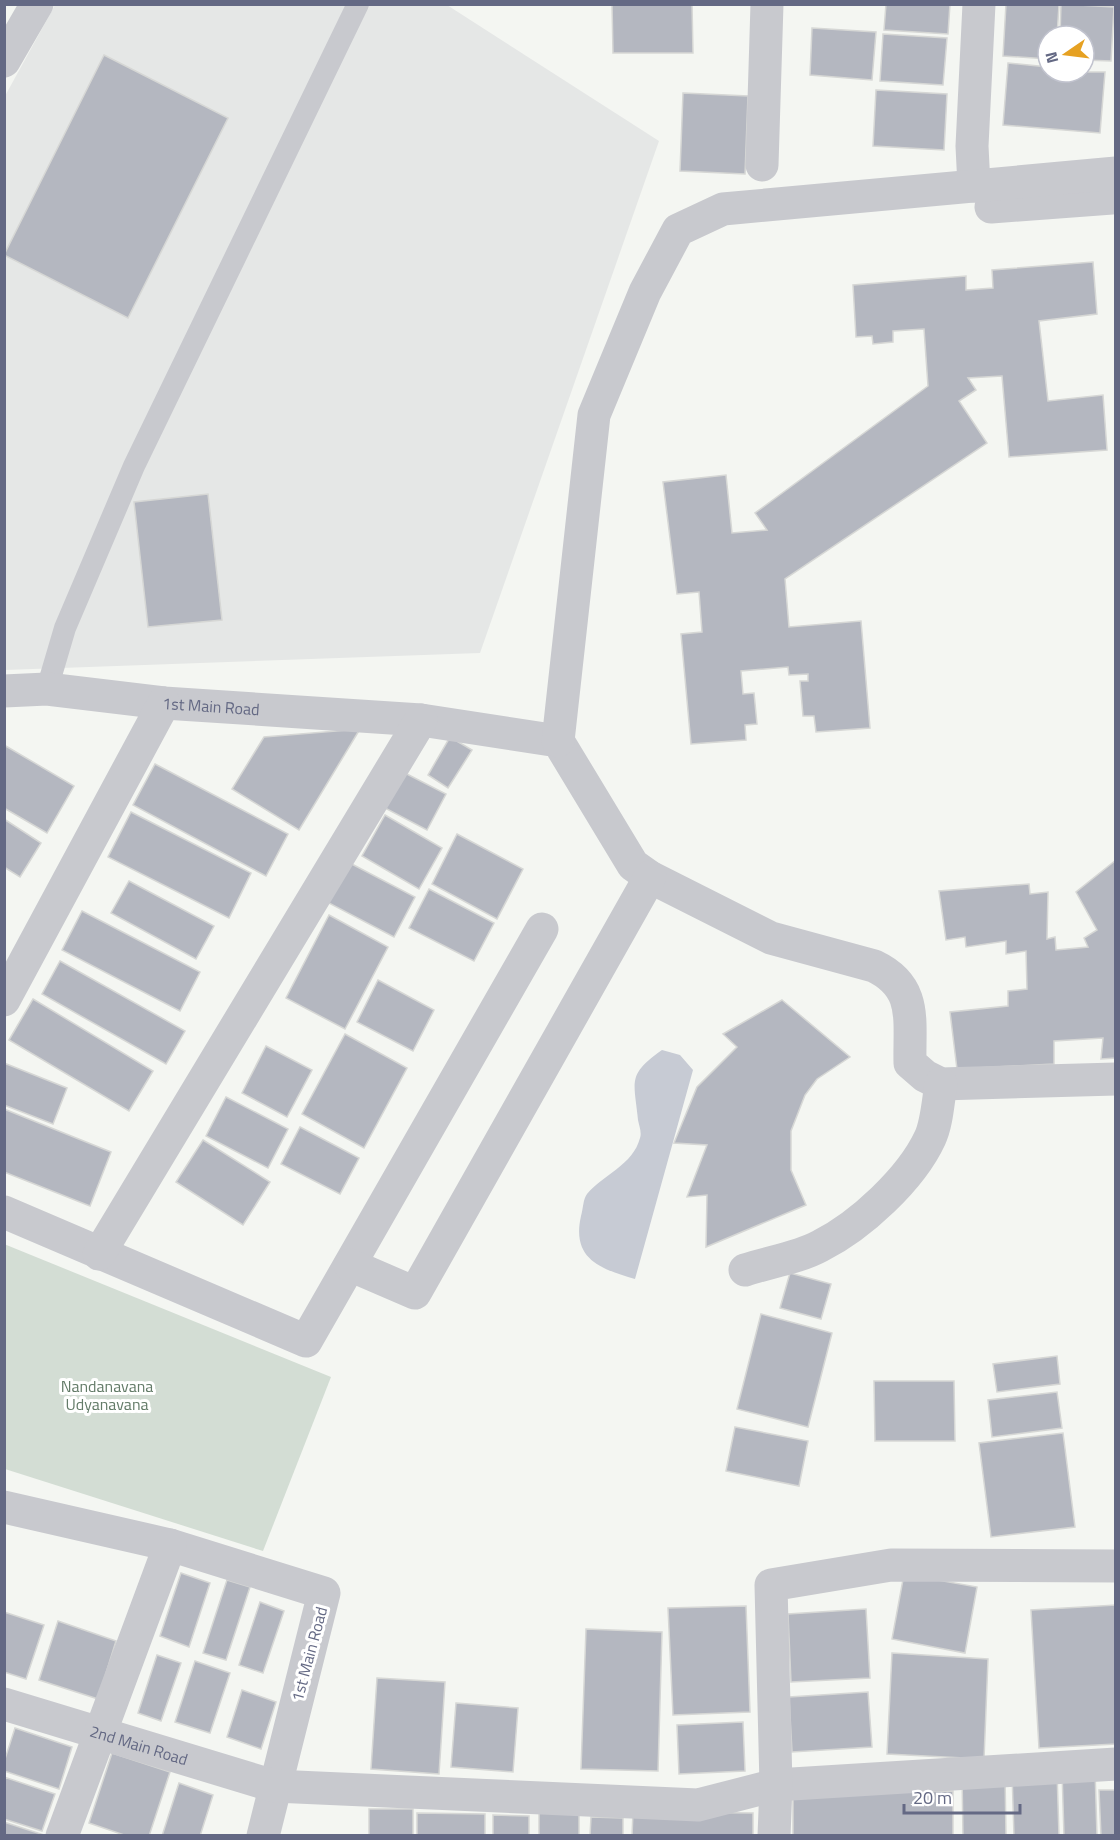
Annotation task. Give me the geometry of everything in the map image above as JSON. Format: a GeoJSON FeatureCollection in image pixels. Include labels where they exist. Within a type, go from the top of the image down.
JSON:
{"type":"FeatureCollection","features":[{"type":"Feature","properties":{"kind":"street"},"geometry":{"type":"LineString","coordinates":[[4,61],[36,4]]}},
{"type":"Feature","properties":{"kind":"street"},"geometry":{"type":"LineString","coordinates":[[762,165],[767,4]]}},
{"type":"Feature","properties":{"kind":"street"},"geometry":{"type":"LineString","coordinates":[[974,186],[972,146],[979,4]]}},
{"type":"Feature","properties":{"kind":"street"},"geometry":{"type":"LineString","coordinates":[[1114,186],[974,186],[723,209],[678,230],[645,292],[594,415],[558,741],[633,865],[651,877],[771,938],[874,966],[889,973],[903,987],[908,1007],[910,1063],[925,1076],[941,1084],[1116,1079]]}},
{"type":"Feature","properties":{"kind":"street"},"geometry":{"type":"LineString","coordinates":[[895,193],[897,214],[1114,186]]}},
{"type":"Feature","properties":{"kind":"street","name":"1st Main Road"},"geometry":{"type":"LineString","coordinates":[[4,691],[47,689],[164,704],[421,720],[558,741]]}},
{"type":"Feature","properties":{"kind":"street"},"geometry":{"type":"LineString","coordinates":[[4,1000],[164,704]]}},
{"type":"Feature","properties":{"kind":"street"},"geometry":{"type":"LineString","coordinates":[[99,1254],[421,720]]}},
{"type":"Feature","properties":{"kind":"street"},"geometry":{"type":"LineString","coordinates":[[350,1265],[415,1293],[651,877]]}},
{"type":"Feature","properties":{"kind":"street"},"geometry":{"type":"LineString","coordinates":[[4,1212],[306,1341],[542,929]]}},
{"type":"Feature","properties":{"kind":"street"},"geometry":{"type":"LineString","coordinates":[[745,1269],[818,1248],[837,1236],[890,1193],[911,1171],[931,1136],[941,1084]]}},
{"type":"Feature","properties":{"kind":"street","name":"1st Main Road"},"geometry":{"type":"LineString","coordinates":[[7,1516],[171,1545],[324,1593],[263,1836]]}},
{"type":"Feature","properties":{"kind":"street"},"geometry":{"type":"LineString","coordinates":[[62,1836],[171,1545]]}},
{"type":"Feature","properties":{"kind":"street"},"geometry":{"type":"LineString","coordinates":[[774,1836],[776,1785],[771,1585],[891,1565],[1116,1566]]}},
{"type":"Feature","properties":{"kind":"street","name":"2nd Main Road"},"geometry":{"type":"LineString","coordinates":[[4,1704],[274,1786],[698,1805],[776,1785],[1116,1764]]}},
{"type":"Feature","properties":{"kind":"lane"},"geometry":{"type":"LineString","coordinates":[[47,689],[65,628],[134,466],[358,4]]}},
{"type":"Feature","properties":{"kind":"shaded area"},"geometry":{"type":"Polygon","coordinates":[[[55,5],[447,5],[659,141],[480,653],[5,670],[5,96],[55,5]]]}},
{"type":"Feature","properties":{"kind":"shaded area"},"geometry":{"type":"Polygon","coordinates":[[[662,1050],[680,1055],[693,1070],[635,1279],[611,1271],[592,1260],[585,1253],[579,1231],[587,1194],[624,1163],[636,1147],[641,1134],[635,1096],[635,1079],[643,1066],[662,1050]]]}},
{"type":"Feature","properties":{"kind":"green space","name":"Nandanavana Udyanavana"},"geometry":{"type":"Polygon","coordinates":[[[4,1244],[331,1377],[263,1551],[5,1469],[4,1244]]]}},
{"type":"Feature","properties":{"kind":"building"},"geometry":{"type":"Polygon","coordinates":[[[612,4],[692,4],[693,53],[613,53],[612,4]]]}},
{"type":"Feature","properties":{"kind":"building"},"geometry":{"type":"Polygon","coordinates":[[[886,4],[950,4],[948,34],[884,30],[886,4]]]}},
{"type":"Feature","properties":{"kind":"building"},"geometry":{"type":"Polygon","coordinates":[[[1006,4],[1059,5],[1058,24],[1036,24],[1036,58],[1003,56],[1006,4]]]}},
{"type":"Feature","properties":{"kind":"building"},"geometry":{"type":"Polygon","coordinates":[[[1061,4],[1114,7],[1111,61],[1096,60],[1096,24],[1060,24],[1061,4]]]}},
{"type":"Feature","properties":{"kind":"building"},"geometry":{"type":"Polygon","coordinates":[[[812,28],[876,32],[872,80],[810,75],[812,28]]]}},
{"type":"Feature","properties":{"kind":"building"},"geometry":{"type":"Polygon","coordinates":[[[883,34],[947,38],[943,85],[880,81],[883,34]]]}},
{"type":"Feature","properties":{"kind":"building"},"geometry":{"type":"Polygon","coordinates":[[[104,55],[228,118],[128,318],[4,255],[104,55]]]}},
{"type":"Feature","properties":{"kind":"building"},"geometry":{"type":"Polygon","coordinates":[[[1008,63],[1036,66],[1036,84],[1096,84],[1096,72],[1105,72],[1100,133],[1003,125],[1008,63]]]}},
{"type":"Feature","properties":{"kind":"building"},"geometry":{"type":"Polygon","coordinates":[[[876,90],[947,94],[944,150],[873,146],[876,90]]]}},
{"type":"Feature","properties":{"kind":"building"},"geometry":{"type":"Polygon","coordinates":[[[683,93],[748,96],[745,174],[680,171],[683,93]]]}},
{"type":"Feature","properties":{"kind":"building"},"geometry":{"type":"Polygon","coordinates":[[[1093,262],[1097,314],[1039,321],[1048,401],[1103,395],[1107,450],[1009,457],[1002,376],[968,378],[976,390],[959,401],[987,443],[785,579],[789,627],[861,621],[870,728],[816,732],[814,716],[803,716],[800,681],[808,681],[808,674],[789,675],[788,667],[741,671],[743,694],[754,693],[757,724],[745,725],[746,740],[691,744],[681,634],[702,632],[699,592],[677,594],[663,482],[726,475],[732,533],[767,530],[755,513],[928,386],[924,329],[893,331],[893,342],[873,344],[872,336],[856,337],[853,285],[966,276],[966,290],[993,288],[992,270],[1093,262]]]}},
{"type":"Feature","properties":{"kind":"building"},"geometry":{"type":"Polygon","coordinates":[[[208,494],[222,620],[148,627],[134,502],[208,494]]]}},
{"type":"Feature","properties":{"kind":"building"},"geometry":{"type":"Polygon","coordinates":[[[360,729],[299,830],[232,789],[264,737],[360,729]]]}},
{"type":"Feature","properties":{"kind":"building"},"geometry":{"type":"Polygon","coordinates":[[[450,737],[472,750],[448,788],[428,775],[450,737]]]}},
{"type":"Feature","properties":{"kind":"building"},"geometry":{"type":"Polygon","coordinates":[[[4,745],[74,786],[47,833],[4,808],[4,745]]]}},
{"type":"Feature","properties":{"kind":"building"},"geometry":{"type":"Polygon","coordinates":[[[155,764],[288,834],[266,876],[133,805],[155,764]]]}},
{"type":"Feature","properties":{"kind":"building"},"geometry":{"type":"Polygon","coordinates":[[[401,771],[446,794],[427,830],[383,807],[401,771]]]}},
{"type":"Feature","properties":{"kind":"building"},"geometry":{"type":"Polygon","coordinates":[[[131,812],[251,873],[229,918],[108,857],[131,812]]]}},
{"type":"Feature","properties":{"kind":"building"},"geometry":{"type":"Polygon","coordinates":[[[385,815],[442,848],[419,889],[362,856],[385,815]]]}},
{"type":"Feature","properties":{"kind":"building"},"geometry":{"type":"Polygon","coordinates":[[[4,819],[41,843],[20,877],[4,867],[4,819]]]}},
{"type":"Feature","properties":{"kind":"building"},"geometry":{"type":"Polygon","coordinates":[[[457,834],[523,869],[497,919],[432,884],[457,834]]]}},
{"type":"Feature","properties":{"kind":"building"},"geometry":{"type":"Polygon","coordinates":[[[1116,860],[1116,1058],[1101,1059],[1103,1038],[1054,1041],[1054,1064],[957,1069],[950,1012],[1008,1006],[1008,991],[1027,989],[1026,951],[1006,954],[1006,941],[966,947],[965,937],[946,940],[939,891],[1029,884],[1030,894],[1048,892],[1047,939],[1055,937],[1056,950],[1088,947],[1084,938],[1097,930],[1076,892],[1116,860]]]}},
{"type":"Feature","properties":{"kind":"building"},"geometry":{"type":"Polygon","coordinates":[[[346,861],[415,897],[394,937],[325,901],[346,861]]]}},
{"type":"Feature","properties":{"kind":"building"},"geometry":{"type":"Polygon","coordinates":[[[129,881],[214,926],[196,959],[111,913],[129,881]]]}},
{"type":"Feature","properties":{"kind":"building"},"geometry":{"type":"Polygon","coordinates":[[[429,889],[494,923],[474,961],[409,928],[429,889]]]}},
{"type":"Feature","properties":{"kind":"building"},"geometry":{"type":"Polygon","coordinates":[[[82,911],[200,972],[180,1011],[62,950],[82,911]]]}},
{"type":"Feature","properties":{"kind":"building"},"geometry":{"type":"Polygon","coordinates":[[[329,915],[388,947],[345,1029],[286,998],[329,915]]]}},
{"type":"Feature","properties":{"kind":"building"},"geometry":{"type":"Polygon","coordinates":[[[60,961],[185,1031],[166,1064],[42,994],[60,961]]]}},
{"type":"Feature","properties":{"kind":"building"},"geometry":{"type":"Polygon","coordinates":[[[378,980],[434,1010],[413,1051],[357,1022],[378,980]]]}},
{"type":"Feature","properties":{"kind":"building"},"geometry":{"type":"Polygon","coordinates":[[[33,999],[153,1071],[129,1111],[9,1040],[33,999]]]}},
{"type":"Feature","properties":{"kind":"building"},"geometry":{"type":"Polygon","coordinates":[[[782,1000],[850,1057],[817,1079],[805,1095],[791,1131],[791,1170],[806,1205],[706,1247],[707,1195],[687,1197],[707,1145],[674,1143],[697,1087],[737,1047],[723,1034],[782,1000]]]}},
{"type":"Feature","properties":{"kind":"building"},"geometry":{"type":"Polygon","coordinates":[[[345,1034],[407,1068],[364,1148],[302,1114],[345,1034]]]}},
{"type":"Feature","properties":{"kind":"building"},"geometry":{"type":"Polygon","coordinates":[[[266,1046],[312,1070],[287,1117],[242,1093],[266,1046]]]}},
{"type":"Feature","properties":{"kind":"building"},"geometry":{"type":"Polygon","coordinates":[[[4,1063],[67,1088],[53,1124],[4,1105],[4,1063]]]}},
{"type":"Feature","properties":{"kind":"building"},"geometry":{"type":"Polygon","coordinates":[[[226,1097],[288,1129],[268,1168],[206,1136],[226,1097]]]}},
{"type":"Feature","properties":{"kind":"building"},"geometry":{"type":"Polygon","coordinates":[[[4,1109],[111,1152],[90,1206],[4,1172],[4,1109]]]}},
{"type":"Feature","properties":{"kind":"building"},"geometry":{"type":"Polygon","coordinates":[[[300,1127],[359,1158],[340,1194],[281,1164],[300,1127]]]}},
{"type":"Feature","properties":{"kind":"building"},"geometry":{"type":"Polygon","coordinates":[[[203,1140],[270,1182],[243,1225],[176,1182],[203,1140]]]}},
{"type":"Feature","properties":{"kind":"building"},"geometry":{"type":"Polygon","coordinates":[[[790,1273],[831,1284],[821,1319],[780,1308],[790,1273]]]}},
{"type":"Feature","properties":{"kind":"building"},"geometry":{"type":"Polygon","coordinates":[[[761,1314],[832,1333],[808,1427],[737,1409],[761,1314]]]}},
{"type":"Feature","properties":{"kind":"building"},"geometry":{"type":"Polygon","coordinates":[[[1057,1356],[1060,1384],[997,1392],[993,1364],[1057,1356]]]}},
{"type":"Feature","properties":{"kind":"building"},"geometry":{"type":"Polygon","coordinates":[[[874,1381],[954,1381],[955,1441],[875,1441],[874,1381]]]}},
{"type":"Feature","properties":{"kind":"building"},"geometry":{"type":"Polygon","coordinates":[[[1057,1392],[1062,1428],[992,1437],[988,1400],[1057,1392]]]}},
{"type":"Feature","properties":{"kind":"building"},"geometry":{"type":"Polygon","coordinates":[[[735,1427],[808,1441],[799,1486],[726,1471],[735,1427]]]}},
{"type":"Feature","properties":{"kind":"building"},"geometry":{"type":"Polygon","coordinates":[[[1063,1433],[1075,1527],[991,1537],[979,1443],[1063,1433]]]}},
{"type":"Feature","properties":{"kind":"building"},"geometry":{"type":"Polygon","coordinates":[[[181,1573],[210,1583],[189,1647],[160,1636],[181,1573]]]}},
{"type":"Feature","properties":{"kind":"building"},"geometry":{"type":"Polygon","coordinates":[[[904,1574],[977,1587],[965,1653],[892,1639],[904,1574]]]}},
{"type":"Feature","properties":{"kind":"building"},"geometry":{"type":"Polygon","coordinates":[[[227,1580],[250,1587],[226,1660],[203,1653],[227,1580]]]}},
{"type":"Feature","properties":{"kind":"building"},"geometry":{"type":"Polygon","coordinates":[[[260,1602],[284,1611],[263,1673],[239,1665],[260,1602]]]}},
{"type":"Feature","properties":{"kind":"building"},"geometry":{"type":"Polygon","coordinates":[[[1116,1605],[1116,1744],[1039,1748],[1031,1610],[1116,1605]]]}},
{"type":"Feature","properties":{"kind":"building"},"geometry":{"type":"Polygon","coordinates":[[[746,1606],[750,1712],[673,1715],[668,1608],[746,1606]]]}},
{"type":"Feature","properties":{"kind":"building"},"geometry":{"type":"Polygon","coordinates":[[[866,1609],[870,1678],[791,1682],[788,1614],[866,1609]]]}},
{"type":"Feature","properties":{"kind":"building"},"geometry":{"type":"Polygon","coordinates":[[[4,1612],[44,1625],[26,1679],[4,1672],[4,1612]]]}},
{"type":"Feature","properties":{"kind":"building"},"geometry":{"type":"Polygon","coordinates":[[[58,1621],[116,1641],[98,1699],[39,1680],[58,1621]]]}},
{"type":"Feature","properties":{"kind":"building"},"geometry":{"type":"Polygon","coordinates":[[[586,1629],[662,1632],[658,1771],[581,1769],[586,1629]]]}},
{"type":"Feature","properties":{"kind":"building"},"geometry":{"type":"Polygon","coordinates":[[[892,1653],[988,1659],[984,1759],[887,1754],[892,1653]]]}},
{"type":"Feature","properties":{"kind":"building"},"geometry":{"type":"Polygon","coordinates":[[[157,1655],[181,1663],[161,1721],[138,1713],[157,1655]]]}},
{"type":"Feature","properties":{"kind":"building"},"geometry":{"type":"Polygon","coordinates":[[[195,1661],[230,1673],[210,1733],[175,1722],[195,1661]]]}},
{"type":"Feature","properties":{"kind":"building"},"geometry":{"type":"Polygon","coordinates":[[[377,1678],[445,1682],[439,1774],[371,1769],[377,1678]]]}},
{"type":"Feature","properties":{"kind":"building"},"geometry":{"type":"Polygon","coordinates":[[[242,1690],[276,1702],[261,1749],[227,1737],[242,1690]]]}},
{"type":"Feature","properties":{"kind":"building"},"geometry":{"type":"Polygon","coordinates":[[[868,1692],[872,1747],[792,1752],[789,1697],[868,1692]]]}},
{"type":"Feature","properties":{"kind":"building"},"geometry":{"type":"Polygon","coordinates":[[[456,1703],[518,1708],[513,1772],[451,1767],[456,1703]]]}},
{"type":"Feature","properties":{"kind":"building"},"geometry":{"type":"Polygon","coordinates":[[[743,1722],[745,1771],[679,1774],[677,1725],[743,1722]]]}},
{"type":"Feature","properties":{"kind":"building"},"geometry":{"type":"Polygon","coordinates":[[[15,1728],[72,1747],[59,1789],[4,1771],[4,1762],[15,1728]]]}},
{"type":"Feature","properties":{"kind":"building"},"geometry":{"type":"Polygon","coordinates":[[[112,1753],[170,1772],[149,1836],[127,1836],[89,1823],[112,1753]]]}},
{"type":"Feature","properties":{"kind":"building"},"geometry":{"type":"Polygon","coordinates":[[[1095,1770],[1097,1836],[1064,1836],[1062,1771],[1095,1770]]]}},
{"type":"Feature","properties":{"kind":"building"},"geometry":{"type":"Polygon","coordinates":[[[1057,1772],[1059,1836],[1014,1836],[1012,1773],[1057,1772]]]}},
{"type":"Feature","properties":{"kind":"building"},"geometry":{"type":"Polygon","coordinates":[[[962,1775],[1005,1775],[1006,1836],[963,1836],[962,1775]]]}},
{"type":"Feature","properties":{"kind":"building"},"geometry":{"type":"Polygon","coordinates":[[[4,1777],[55,1794],[42,1831],[4,1819],[4,1777]]]}},
{"type":"Feature","properties":{"kind":"building"},"geometry":{"type":"Polygon","coordinates":[[[179,1783],[213,1795],[200,1836],[162,1836],[179,1783]]]}},
{"type":"Feature","properties":{"kind":"building"},"geometry":{"type":"Polygon","coordinates":[[[1099,1790],[1116,1790],[1116,1836],[1101,1836],[1099,1790]]]}},
{"type":"Feature","properties":{"kind":"building"},"geometry":{"type":"Polygon","coordinates":[[[953,1791],[953,1836],[793,1836],[793,1792],[953,1791]]]}},
{"type":"Feature","properties":{"kind":"building"},"geometry":{"type":"Polygon","coordinates":[[[369,1809],[413,1809],[413,1836],[369,1836],[369,1809]]]}},
{"type":"Feature","properties":{"kind":"building"},"geometry":{"type":"Polygon","coordinates":[[[539,1810],[579,1810],[579,1836],[539,1836],[539,1810]]]}},
{"type":"Feature","properties":{"kind":"building"},"geometry":{"type":"Polygon","coordinates":[[[633,1812],[753,1813],[753,1836],[632,1836],[633,1812]]]}},
{"type":"Feature","properties":{"kind":"building"},"geometry":{"type":"Polygon","coordinates":[[[417,1813],[485,1814],[485,1836],[417,1836],[417,1813]]]}},
{"type":"Feature","properties":{"kind":"building"},"geometry":{"type":"Polygon","coordinates":[[[493,1815],[529,1816],[529,1836],[493,1836],[493,1815]]]}},
{"type":"Feature","properties":{"kind":"building"},"geometry":{"type":"Polygon","coordinates":[[[591,1817],[623,1818],[623,1836],[590,1836],[591,1817]]]}},
{"type":"Feature","properties":{"kind":"building"},"geometry":{"type":"Polygon","coordinates":[[[4,1822],[44,1835],[44,1836],[4,1836],[4,1822]]]}}]}
